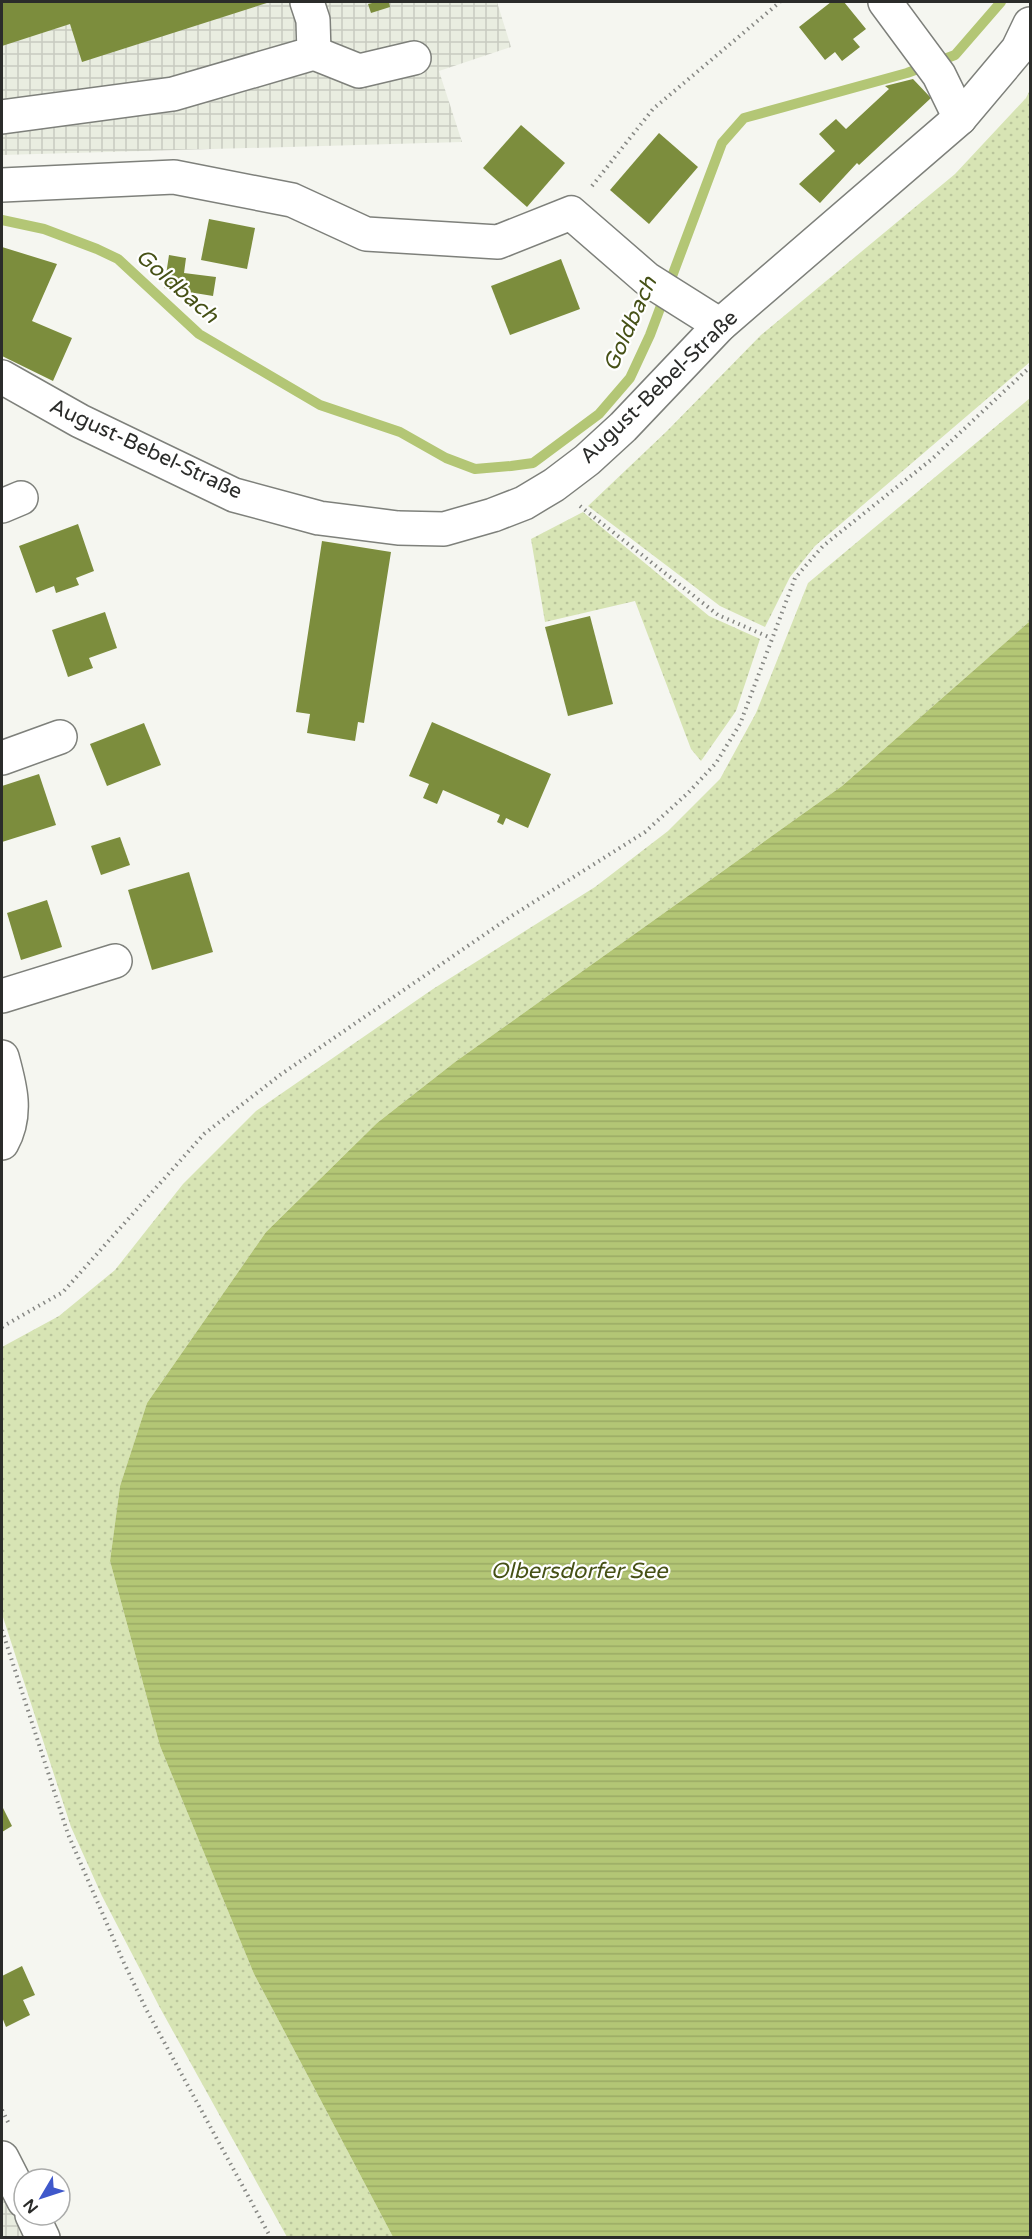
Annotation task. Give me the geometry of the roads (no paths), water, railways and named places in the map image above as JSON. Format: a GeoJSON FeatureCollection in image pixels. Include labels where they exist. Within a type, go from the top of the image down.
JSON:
{"type":"FeatureCollection","features":[{"type":"Feature","properties":{"kind":"street"},"geometry":{"type":"LineString","coordinates":[[307,2],[313,20],[314,52]]}},
{"type":"Feature","properties":{"kind":"street"},"geometry":{"type":"LineString","coordinates":[[885,2],[939,75],[960,118]]}},
{"type":"Feature","properties":{"kind":"street","name":"August-Bebel-Straße"},"geometry":{"type":"LineString","coordinates":[[2,377],[80,421],[234,495],[319,518],[398,528],[444,529],[493,516],[524,503],[554,485],[587,460],[623,427],[720,325],[960,118],[1018,49],[1030,24]]}},
{"type":"Feature","properties":{"kind":"street"},"geometry":{"type":"LineString","coordinates":[[2,117],[173,94],[314,52],[359,71],[414,58]]}},
{"type":"Feature","properties":{"kind":"street"},"geometry":{"type":"LineString","coordinates":[[2,185],[174,177],[292,200],[366,234],[498,242],[571,213],[647,279],[720,325]]}},
{"type":"Feature","properties":{"kind":"street"},"geometry":{"type":"LineString","coordinates":[[2,758],[60,737]]}},
{"type":"Feature","properties":{"kind":"street"},"geometry":{"type":"LineString","coordinates":[[2,996],[115,961]]}},
{"type":"Feature","properties":{"kind":"street"},"geometry":{"type":"LineString","coordinates":[[2,1057],[11,1090],[11,1100],[9,1130],[2,1143]]}},
{"type":"Feature","properties":{"kind":"street"},"geometry":{"type":"LineString","coordinates":[[2,2158],[12,2178]]}},
{"type":"Feature","properties":{"kind":"water","name":"Olbersdorfer See"},"geometry":{"type":"Polygon","coordinates":[[[1030,621],[1030,2237],[393,2237],[254,1974],[160,1746],[110,1561],[120,1486],[147,1403],[266,1232],[377,1123],[455,1062],[842,786],[1030,621]]]}},
{"type":"Feature","properties":{"kind":"waterway","name":"Goldbach"},"geometry":{"type":"LineString","coordinates":[[2,220],[44,229],[118,259],[199,334],[320,405],[400,432],[446,458],[475,469],[533,463],[599,414],[630,378],[650,335],[722,143],[744,118],[907,73],[955,55],[1001,2]]}}]}
